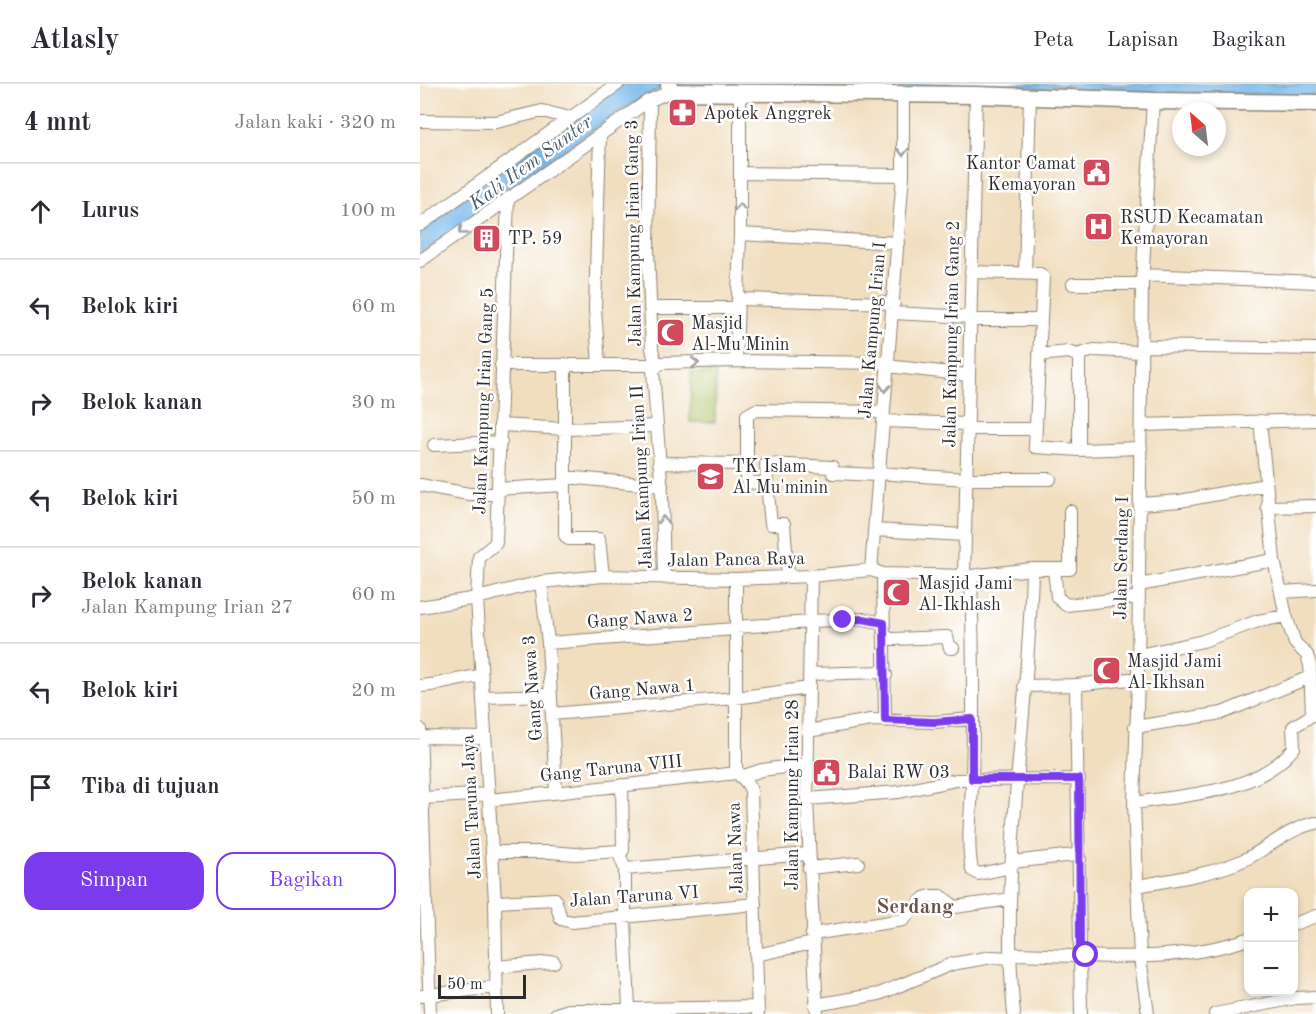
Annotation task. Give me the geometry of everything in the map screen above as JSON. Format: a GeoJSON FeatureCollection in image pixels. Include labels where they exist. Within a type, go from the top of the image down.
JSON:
{"type":"FeatureCollection","features":[{"type":"Feature","properties":{"kind":"main road"},"geometry":{"type":"LineString","coordinates":[[670,89],[1316,103]]}},
{"type":"Feature","properties":{"kind":"street"},"geometry":{"type":"LineString","coordinates":[[420,225],[618,84]]}},
{"type":"Feature","properties":{"kind":"street"},"geometry":{"type":"LineString","coordinates":[[420,261],[600,134],[670,89]]}},
{"type":"Feature","properties":{"kind":"street"},"geometry":{"type":"LineString","coordinates":[[736,361],[740,234],[740,92]]}},
{"type":"Feature","properties":{"kind":"street","name":"Jalan Kampung Irian I"},"geometry":{"type":"LineString","coordinates":[[885,720],[884,629],[877,572],[876,530],[895,311],[903,175],[903,93]]}},
{"type":"Feature","properties":{"kind":"street","name":"Jalan Kampung Irian Gang 2"},"geometry":{"type":"LineString","coordinates":[[976,95],[964,536],[968,575],[972,719],[969,826],[972,870],[979,874],[1012,864]]}},
{"type":"Feature","properties":{"kind":"street"},"geometry":{"type":"LineString","coordinates":[[1025,273],[1030,97]]}},
{"type":"Feature","properties":{"kind":"street","name":"Jalan Kampung Irian Gang 3"},"geometry":{"type":"LineString","coordinates":[[650,100],[648,250],[652,349],[656,365]]}},
{"type":"Feature","properties":{"kind":"street","name":"Jalan Serdang I"},"geometry":{"type":"LineString","coordinates":[[1148,1014],[1140,958],[1134,803],[1138,678],[1142,280],[1153,101]]}},
{"type":"Feature","properties":{"kind":"street"},"geometry":{"type":"LineString","coordinates":[[420,121],[496,122],[542,111],[570,118]]}},
{"type":"Feature","properties":{"kind":"street"},"geometry":{"type":"LineString","coordinates":[[599,364],[595,309],[600,134]]}},
{"type":"Feature","properties":{"kind":"street"},"geometry":{"type":"LineString","coordinates":[[740,173],[903,175]]}},
{"type":"Feature","properties":{"kind":"street","name":"Jalan Kampung Irian Gang 5"},"geometry":{"type":"LineString","coordinates":[[477,598],[478,557],[495,543],[501,442],[506,199]]}},
{"type":"Feature","properties":{"kind":"street"},"geometry":{"type":"LineString","coordinates":[[740,234],[898,243]]}},
{"type":"Feature","properties":{"kind":"street"},"geometry":{"type":"LineString","coordinates":[[971,272],[1040,274],[1043,277],[1035,447],[1078,450],[1141,448]]}},
{"type":"Feature","properties":{"kind":"street"},"geometry":{"type":"LineString","coordinates":[[1073,284],[1142,280],[1316,282]]}},
{"type":"Feature","properties":{"kind":"street"},"geometry":{"type":"LineString","coordinates":[[650,308],[737,303],[895,311],[970,318],[1041,320]]}},
{"type":"Feature","properties":{"kind":"street"},"geometry":{"type":"LineString","coordinates":[[1078,358],[1094,350],[1316,349]]}},
{"type":"Feature","properties":{"kind":"street"},"geometry":{"type":"LineString","coordinates":[[1039,355],[1068,352],[1078,358]]}},
{"type":"Feature","properties":{"kind":"street"},"geometry":{"type":"LineString","coordinates":[[1078,358],[1078,450]]}},
{"type":"Feature","properties":{"kind":"street","name":"Jalan Kampung Irian II"},"geometry":{"type":"LineString","coordinates":[[664,578],[662,486],[654,370],[656,365],[736,361],[890,365],[968,375]]}},
{"type":"Feature","properties":{"kind":"street"},"geometry":{"type":"LineString","coordinates":[[565,364],[566,538],[599,539],[603,576]]}},
{"type":"Feature","properties":{"kind":"street"},"geometry":{"type":"LineString","coordinates":[[501,366],[656,365]]}},
{"type":"Feature","properties":{"kind":"street"},"geometry":{"type":"LineString","coordinates":[[767,484],[747,482],[747,415],[751,411],[885,419],[967,427],[1035,429]]}},
{"type":"Feature","properties":{"kind":"street"},"geometry":{"type":"LineString","coordinates":[[1141,425],[1316,420]]}},
{"type":"Feature","properties":{"kind":"street"},"geometry":{"type":"LineString","coordinates":[[1134,803],[1202,794],[1270,771],[1294,748],[1293,727],[1314,715],[1310,677],[1312,655],[1295,643],[1286,616],[1274,560],[1260,421]]}},
{"type":"Feature","properties":{"kind":"street"},"geometry":{"type":"LineString","coordinates":[[501,425],[565,429],[657,426]]}},
{"type":"Feature","properties":{"kind":"street"},"geometry":{"type":"LineString","coordinates":[[434,444],[501,442]]}},
{"type":"Feature","properties":{"kind":"street"},"geometry":{"type":"LineString","coordinates":[[659,464],[748,464]]}},
{"type":"Feature","properties":{"kind":"street"},"geometry":{"type":"LineString","coordinates":[[788,577],[784,524],[771,524],[766,464],[832,467],[833,473],[966,479],[1050,479]]}},
{"type":"Feature","properties":{"kind":"street"},"geometry":{"type":"LineString","coordinates":[[420,485],[469,494],[565,481],[662,486]]}},
{"type":"Feature","properties":{"kind":"street"},"geometry":{"type":"LineString","coordinates":[[1140,504],[1180,501],[1265,485]]}},
{"type":"Feature","properties":{"kind":"street"},"geometry":{"type":"LineString","coordinates":[[1267,507],[1316,506]]}},
{"type":"Feature","properties":{"kind":"street"},"geometry":{"type":"LineString","coordinates":[[1070,511],[1070,569],[1054,569],[1057,597],[1066,605],[1274,560]]}},
{"type":"Feature","properties":{"kind":"street"},"geometry":{"type":"LineString","coordinates":[[876,530],[964,536]]}},
{"type":"Feature","properties":{"kind":"street"},"geometry":{"type":"LineString","coordinates":[[1014,1014],[1009,963],[1011,958],[1010,899],[1032,569]]}},
{"type":"Feature","properties":{"kind":"street","name":"Jalan Panca Raya"},"geometry":{"type":"LineString","coordinates":[[420,607],[477,598],[541,582],[603,576],[736,579],[877,572],[968,575],[1054,569]]}},
{"type":"Feature","properties":{"kind":"street","name":"Jalan Kampung Irian 28"},"geometry":{"type":"LineString","coordinates":[[811,576],[807,799],[816,1009]]}},
{"type":"Feature","properties":{"kind":"street","name":"Jalan Nawa"},"geometry":{"type":"LineString","coordinates":[[736,579],[735,698],[739,775],[749,784],[751,791],[757,1010]]}},
{"type":"Feature","properties":{"kind":"street","name":"Gang Nawa 3"},"geometry":{"type":"LineString","coordinates":[[541,582],[548,643],[556,791]]}},
{"type":"Feature","properties":{"kind":"street"},"geometry":{"type":"LineString","coordinates":[[1281,592],[1316,590]]}},
{"type":"Feature","properties":{"kind":"street","name":"Jalan Taruna Jaya"},"geometry":{"type":"LineString","coordinates":[[477,598],[480,676],[484,697],[481,738],[495,902],[497,1014]]}},
{"type":"Feature","properties":{"kind":"street"},"geometry":{"type":"LineString","coordinates":[[1138,655],[1192,644],[1258,621],[1286,616]]}},
{"type":"Feature","properties":{"kind":"street","name":"Gang Nawa 2"},"geometry":{"type":"LineString","coordinates":[[548,643],[811,621],[863,619],[884,629],[892,639],[947,637],[950,648],[953,648]]}},
{"type":"Feature","properties":{"kind":"street"},"geometry":{"type":"LineString","coordinates":[[810,674],[882,672],[886,675]]}},
{"type":"Feature","properties":{"kind":"street"},"geometry":{"type":"LineString","coordinates":[[420,686],[480,676]]}},
{"type":"Feature","properties":{"kind":"street"},"geometry":{"type":"LineString","coordinates":[[1135,727],[1222,713],[1310,677]]}},
{"type":"Feature","properties":{"kind":"street"},"geometry":{"type":"LineString","coordinates":[[1024,686],[1076,685],[1138,678]]}},
{"type":"Feature","properties":{"kind":"street"},"geometry":{"type":"LineString","coordinates":[[1076,685],[1081,1014]]}},
{"type":"Feature","properties":{"kind":"street","name":"Gang Nawa 1"},"geometry":{"type":"LineString","coordinates":[[552,714],[735,698],[809,688]]}},
{"type":"Feature","properties":{"kind":"street"},"geometry":{"type":"LineString","coordinates":[[484,697],[551,695]]}},
{"type":"Feature","properties":{"kind":"street"},"geometry":{"type":"LineString","coordinates":[[808,730],[885,720],[934,722],[972,719]]}},
{"type":"Feature","properties":{"kind":"street"},"geometry":{"type":"LineString","coordinates":[[420,729],[425,996],[430,1014]]}},
{"type":"Feature","properties":{"kind":"street"},"geometry":{"type":"LineString","coordinates":[[420,738],[481,738]]}},
{"type":"Feature","properties":{"kind":"street","name":"Gang Taruna VIII"},"geometry":{"type":"LineString","coordinates":[[422,802],[739,775],[807,764]]}},
{"type":"Feature","properties":{"kind":"street"},"geometry":{"type":"LineString","coordinates":[[807,799],[899,792],[972,779],[1079,779]]}},
{"type":"Feature","properties":{"kind":"street"},"geometry":{"type":"LineString","coordinates":[[622,785],[623,850],[620,854],[625,869],[630,1009]]}},
{"type":"Feature","properties":{"kind":"street"},"geometry":{"type":"LineString","coordinates":[[1137,886],[1184,877],[1244,860],[1295,831],[1316,823]]}},
{"type":"Feature","properties":{"kind":"street"},"geometry":{"type":"LineString","coordinates":[[492,852],[576,854],[610,850],[620,854]]}},
{"type":"Feature","properties":{"kind":"street"},"geometry":{"type":"LineString","coordinates":[[625,869],[808,854]]}},
{"type":"Feature","properties":{"kind":"street"},"geometry":{"type":"LineString","coordinates":[[1012,864],[1074,855],[1080,860]]}},
{"type":"Feature","properties":{"kind":"street"},"geometry":{"type":"LineString","coordinates":[[809,868],[858,863]]}},
{"type":"Feature","properties":{"kind":"street"},"geometry":{"type":"LineString","coordinates":[[756,955],[812,939],[903,920],[924,898],[931,896],[941,896],[955,907],[1010,899]]}},
{"type":"Feature","properties":{"kind":"street","name":"Jalan Taruna VI"},"geometry":{"type":"LineString","coordinates":[[495,902],[555,899],[561,918],[572,922],[755,904]]}},
{"type":"Feature","properties":{"kind":"street"},"geometry":{"type":"LineString","coordinates":[[1298,922],[1316,916]]}},
{"type":"Feature","properties":{"kind":"street"},"geometry":{"type":"LineString","coordinates":[[816,1009],[879,994],[952,964],[992,957],[1011,958],[1017,954],[1140,958],[1224,947],[1244,940]]}},
{"type":"Feature","properties":{"kind":"street"},"geometry":{"type":"LineString","coordinates":[[495,967],[554,962]]}},
{"type":"Feature","properties":{"kind":"street"},"geometry":{"type":"LineString","coordinates":[[425,996],[495,987]]}},
{"type":"Feature","properties":{"kind":"street"},"geometry":{"type":"LineString","coordinates":[[1215,1014],[1296,998],[1316,997]]}},
{"type":"Feature","properties":{"kind":"street"},"geometry":{"type":"LineString","coordinates":[[556,1014],[569,1010],[757,1010]]}},
{"type":"Feature","properties":{"kind":"green space"},"geometry":{"type":"Polygon","coordinates":[[[691,373],[716,373],[715,422],[690,422],[691,373]]]}},
{"type":"Feature","properties":{"kind":"water","name":"Kali Item Sunter"},"geometry":{"type":"Polygon","coordinates":[[[621,84],[1316,84],[1316,96],[666,85],[614,115],[420,255],[420,229],[621,84]]]}},
{"type":"Feature","properties":{"kind":"place","name":"Apotek Anggrek"},"geometry":{"type":"Point","coordinates":[682,113]}},
{"type":"Feature","properties":{"kind":"place","name":"Kantor Camat Kemayoran"},"geometry":{"type":"Point","coordinates":[1097,173]}},
{"type":"Feature","properties":{"kind":"place","name":"RSUD Kecamatan Kemayoran"},"geometry":{"type":"Point","coordinates":[1099,227]}},
{"type":"Feature","properties":{"kind":"place","name":"TP. 59"},"geometry":{"type":"Point","coordinates":[487,238]}},
{"type":"Feature","properties":{"kind":"place","name":"Masjid Al-Mu'Minin"},"geometry":{"type":"Point","coordinates":[670,333]}},
{"type":"Feature","properties":{"kind":"place","name":"TK Islam Al Mu'minin"},"geometry":{"type":"Point","coordinates":[711,476]}},
{"type":"Feature","properties":{"kind":"place","name":"Masjid Jami Al-Ikhlash"},"geometry":{"type":"Point","coordinates":[897,593]}},
{"type":"Feature","properties":{"kind":"place","name":"Masjid Jami Al-Ikhsan"},"geometry":{"type":"Point","coordinates":[1106,671]}},
{"type":"Feature","properties":{"kind":"place","name":"Balai RW 03"},"geometry":{"type":"Point","coordinates":[826,772]}},
{"type":"Feature","properties":{"kind":"district","name":"Serdang"},"geometry":{"type":"Point","coordinates":[915,906]}},
{"type":"Feature","properties":{"kind":"route"},"geometry":{"type":"LineString","coordinates":[[843,620],[878,620],[884,623],[885,720],[934,722],[972,719],[972,779],[1079,779],[1080,955],[1086,955]]}}]}
